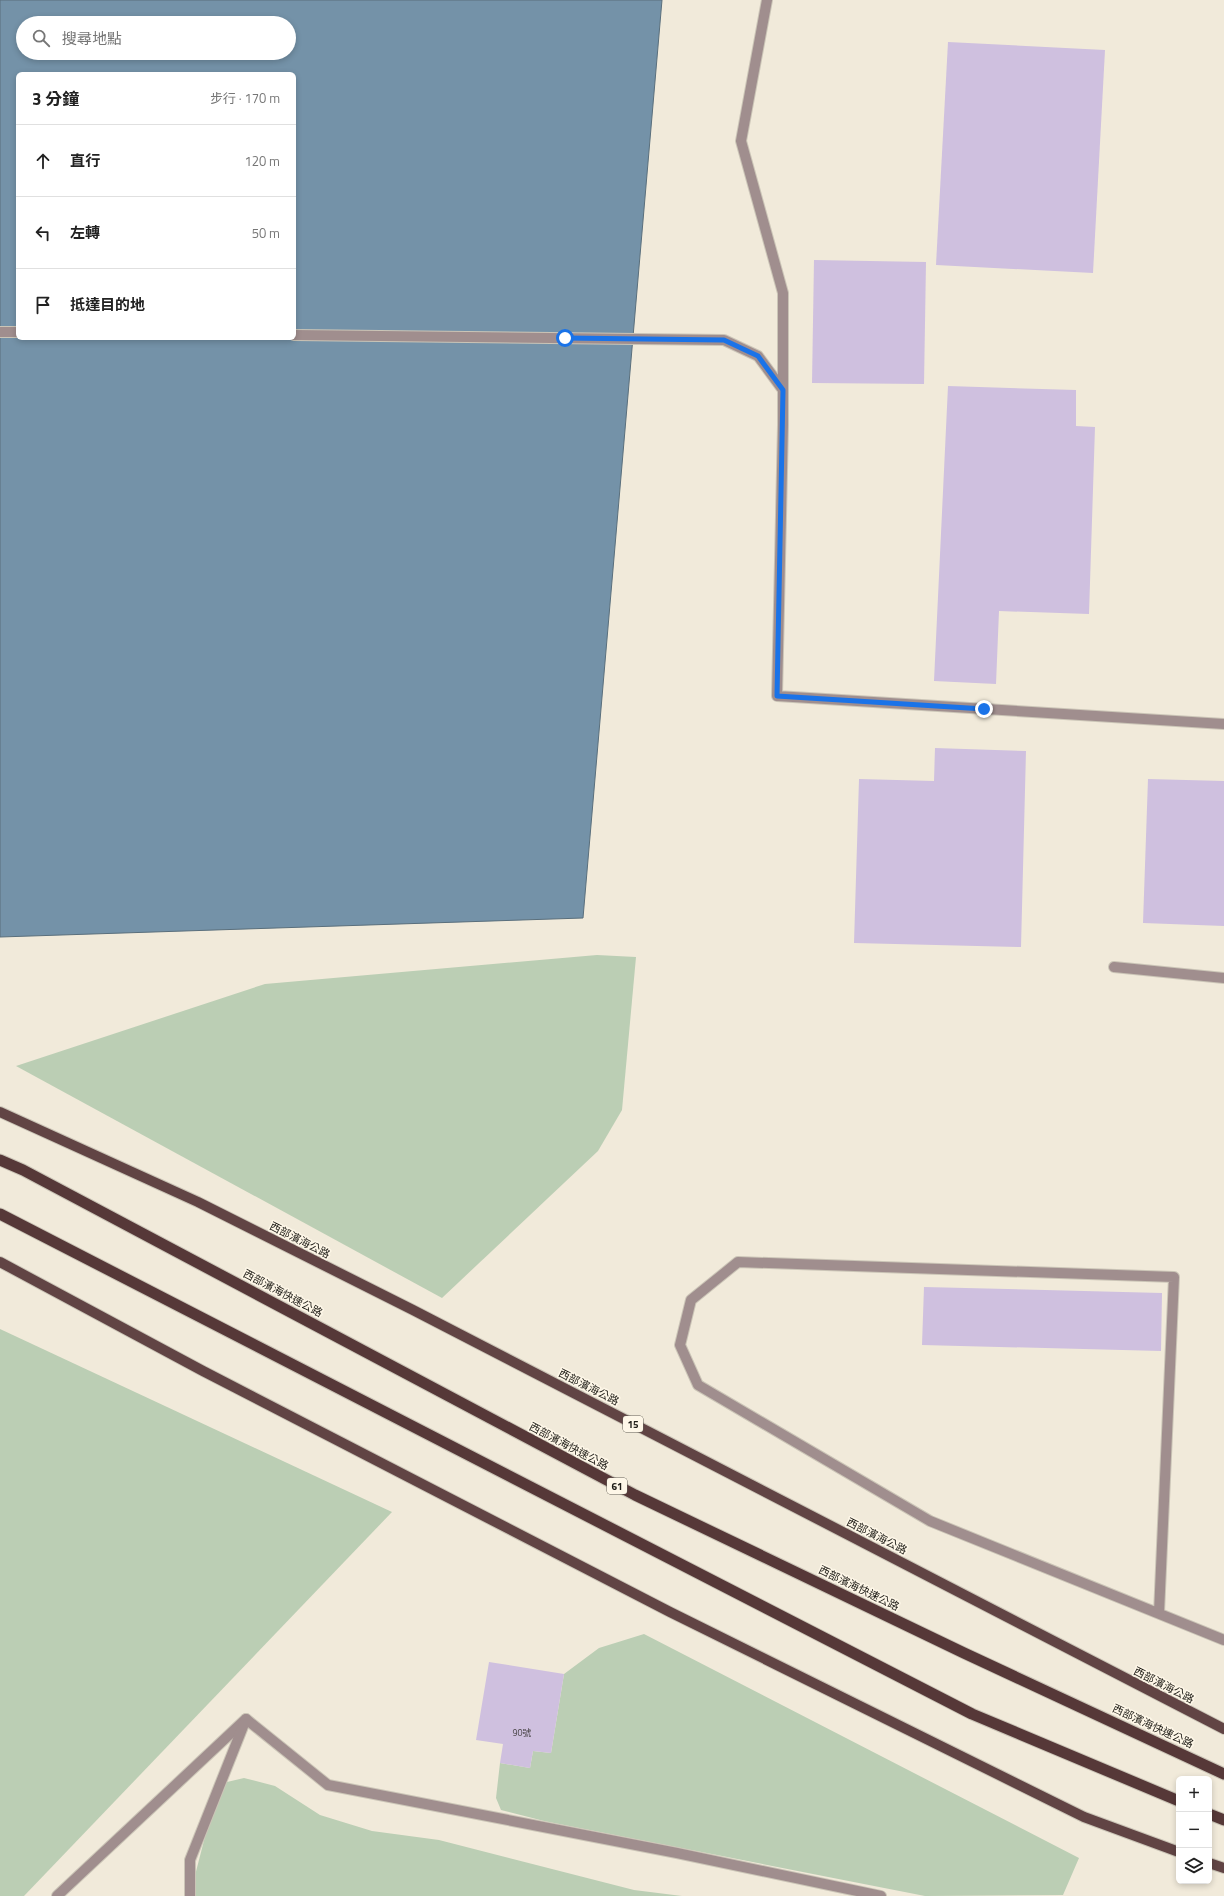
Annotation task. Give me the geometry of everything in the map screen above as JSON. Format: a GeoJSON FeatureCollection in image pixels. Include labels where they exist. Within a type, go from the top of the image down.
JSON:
{"type":"FeatureCollection","features":[{"type":"Feature","properties":{"kind":"highway","name":"西部濱海快速公路"},"geometry":{"type":"LineString","coordinates":[[0,1160],[24,1170],[635,1495],[964,1653],[1224,1774]]}},
{"type":"Feature","properties":{"kind":"highway"},"geometry":{"type":"LineString","coordinates":[[2,1215],[972,1714],[1176,1800]]}},
{"type":"Feature","properties":{"kind":"highway"},"geometry":{"type":"LineString","coordinates":[[1212,1815],[1224,1820]]}},
{"type":"Feature","properties":{"kind":"main road","name":"西部濱海公路"},"geometry":{"type":"LineString","coordinates":[[0,1112],[198,1202],[413,1310],[1224,1729]]}},
{"type":"Feature","properties":{"kind":"main road"},"geometry":{"type":"LineString","coordinates":[[0,1262],[203,1371],[677,1615],[1084,1817],[1176,1851]]}},
{"type":"Feature","properties":{"kind":"main road"},"geometry":{"type":"LineString","coordinates":[[1212,1864],[1224,1868]]}},
{"type":"Feature","properties":{"kind":"street"},"geometry":{"type":"LineString","coordinates":[[767,0],[741,141],[783,293],[783,390],[777,696],[1224,724]]}},
{"type":"Feature","properties":{"kind":"street"},"geometry":{"type":"LineString","coordinates":[[0,332],[16,332]]}},
{"type":"Feature","properties":{"kind":"street"},"geometry":{"type":"LineString","coordinates":[[296,335],[724,340],[758,356],[783,390]]}},
{"type":"Feature","properties":{"kind":"street"},"geometry":{"type":"LineString","coordinates":[[1114,967],[1224,978]]}},
{"type":"Feature","properties":{"kind":"street"},"geometry":{"type":"LineString","coordinates":[[1159,1613],[1174,1277],[738,1262],[691,1300],[680,1345],[698,1385],[930,1521],[1224,1640]]}},
{"type":"Feature","properties":{"kind":"street"},"geometry":{"type":"LineString","coordinates":[[56,1896],[246,1719]]}},
{"type":"Feature","properties":{"kind":"street"},"geometry":{"type":"LineString","coordinates":[[190,1896],[190,1860],[246,1719]]}},
{"type":"Feature","properties":{"kind":"street"},"geometry":{"type":"LineString","coordinates":[[246,1719],[328,1785],[669,1851],[881,1896]]}},
{"type":"Feature","properties":{"kind":"green space"},"geometry":{"type":"Polygon","coordinates":[[[597,955],[636,957],[622,1110],[598,1151],[442,1298],[16,1066],[265,984],[597,955]]]}},
{"type":"Feature","properties":{"kind":"green space"},"geometry":{"type":"Polygon","coordinates":[[[0,1329],[392,1512],[24,1896],[0,1896],[0,1329]]]}},
{"type":"Feature","properties":{"kind":"green space"},"geometry":{"type":"Polygon","coordinates":[[[644,1634],[1079,1858],[1063,1895],[925,1896],[544,1821],[501,1810],[496,1798],[500,1763],[530,1768],[533,1751],[551,1753],[564,1674],[599,1648],[644,1634]]]}},
{"type":"Feature","properties":{"kind":"green space"},"geometry":{"type":"Polygon","coordinates":[[[244,1778],[275,1786],[320,1815],[372,1831],[439,1840],[634,1890],[682,1896],[192,1896],[192,1887],[216,1794],[227,1782],[244,1778]]]}},
{"type":"Feature","properties":{"kind":"water"},"geometry":{"type":"Polygon","coordinates":[[[0,0],[662,0],[583,918],[0,937],[0,0]]]}},
{"type":"Feature","properties":{"kind":"building"},"geometry":{"type":"Polygon","coordinates":[[[948,42],[1105,50],[1093,273],[936,265],[948,42]]]}},
{"type":"Feature","properties":{"kind":"building"},"geometry":{"type":"Polygon","coordinates":[[[814,260],[926,262],[924,384],[812,383],[814,260]]]}},
{"type":"Feature","properties":{"kind":"building"},"geometry":{"type":"Polygon","coordinates":[[[948,386],[1076,390],[1076,426],[1095,427],[1089,614],[999,611],[996,684],[934,681],[948,386]]]}},
{"type":"Feature","properties":{"kind":"building"},"geometry":{"type":"Polygon","coordinates":[[[935,748],[1026,751],[1021,947],[854,943],[859,779],[934,781],[935,748]]]}},
{"type":"Feature","properties":{"kind":"building"},"geometry":{"type":"Polygon","coordinates":[[[1148,779],[1224,781],[1224,926],[1143,923],[1148,779]]]}},
{"type":"Feature","properties":{"kind":"building"},"geometry":{"type":"Polygon","coordinates":[[[924,1287],[1162,1293],[1161,1351],[922,1345],[924,1287]]]}},
{"type":"Feature","properties":{"kind":"building"},"geometry":{"type":"Polygon","coordinates":[[[489,1662],[564,1674],[551,1753],[533,1751],[530,1768],[500,1763],[503,1744],[476,1740],[489,1662]]]}},
{"type":"Feature","properties":{"kind":"route"},"geometry":{"type":"LineString","coordinates":[[565,338],[724,340],[758,356],[783,390],[777,696],[984,709]]}}]}
